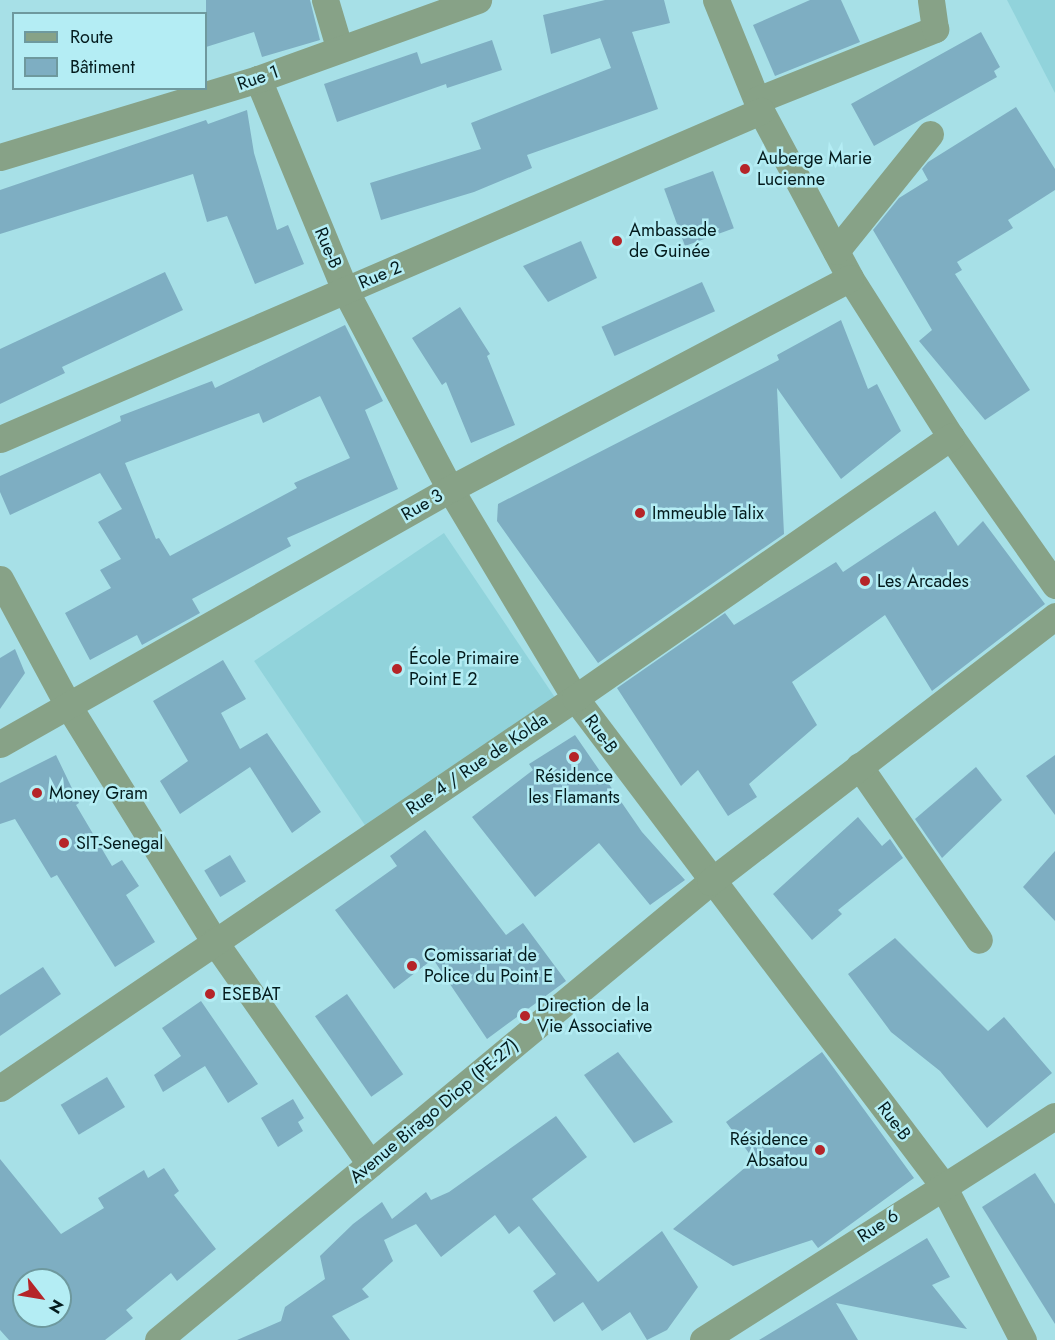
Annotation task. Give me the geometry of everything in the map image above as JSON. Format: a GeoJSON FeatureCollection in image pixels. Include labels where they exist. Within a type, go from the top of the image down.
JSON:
{"type":"FeatureCollection","features":[{"type":"Feature","properties":{"kind":"street"},"geometry":{"type":"LineString","coordinates":[[325,0],[339,47]]}},
{"type":"Feature","properties":{"kind":"street","name":"Rue 1"},"geometry":{"type":"LineString","coordinates":[[0,156],[258,80],[339,47],[478,0]]}},
{"type":"Feature","properties":{"kind":"street"},"geometry":{"type":"LineString","coordinates":[[716,0],[759,106],[850,278],[951,437],[1055,585]]}},
{"type":"Feature","properties":{"kind":"street","name":"Rue 2"},"geometry":{"type":"LineString","coordinates":[[0,439],[345,290],[935,29],[931,0]]}},
{"type":"Feature","properties":{"kind":"street","name":"Rue-B"},"geometry":{"type":"LineString","coordinates":[[258,80],[345,290],[450,489],[575,698],[710,882],[942,1184],[1023,1340]]}},
{"type":"Feature","properties":{"kind":"street"},"geometry":{"type":"LineString","coordinates":[[836,251],[930,134]]}},
{"type":"Feature","properties":{"kind":"street","name":"Rue 3"},"geometry":{"type":"LineString","coordinates":[[0,744],[450,489],[850,278]]}},
{"type":"Feature","properties":{"kind":"street","name":"Rue 4 / Rue de Kolda"},"geometry":{"type":"LineString","coordinates":[[0,1088],[575,698],[951,437]]}},
{"type":"Feature","properties":{"kind":"street"},"geometry":{"type":"LineString","coordinates":[[0,579],[69,706],[214,941],[370,1164]]}},
{"type":"Feature","properties":{"kind":"street","name":"Avenue Birago Diop (PE-27)"},"geometry":{"type":"LineString","coordinates":[[158,1340],[710,882],[1055,616]]}},
{"type":"Feature","properties":{"kind":"street"},"geometry":{"type":"LineString","coordinates":[[859,766],[979,940]]}},
{"type":"Feature","properties":{"kind":"street","name":"Rue 6"},"geometry":{"type":"LineString","coordinates":[[703,1340],[942,1184],[1055,1116]]}},
{"type":"Feature","properties":{"kind":"shaded area"},"geometry":{"type":"Polygon","coordinates":[[[1007,0],[1055,0],[1055,93],[1007,0]]]}},
{"type":"Feature","properties":{"kind":"shaded area","name":"École Primaire Point E 2"},"geometry":{"type":"Polygon","coordinates":[[[444,533],[556,699],[366,827],[254,661],[444,533]]]}},
{"type":"Feature","properties":{"kind":"building"},"geometry":{"type":"Polygon","coordinates":[[[206,0],[310,0],[320,40],[262,57],[254,32],[207,47],[206,0]]]}},
{"type":"Feature","properties":{"kind":"building"},"geometry":{"type":"Polygon","coordinates":[[[605,0],[664,0],[670,23],[632,32],[658,109],[527,155],[532,168],[474,192],[381,220],[370,183],[481,149],[471,123],[611,68],[600,38],[551,54],[543,15],[605,0]]]}},
{"type":"Feature","properties":{"kind":"building"},"geometry":{"type":"Polygon","coordinates":[[[810,0],[841,0],[860,42],[775,76],[753,25],[810,0]]]}},
{"type":"Feature","properties":{"kind":"building"},"geometry":{"type":"Polygon","coordinates":[[[981,32],[1000,67],[994,71],[997,77],[874,146],[851,104],[981,32]]]}},
{"type":"Feature","properties":{"kind":"building"},"geometry":{"type":"Polygon","coordinates":[[[492,40],[502,70],[447,88],[446,84],[337,122],[324,84],[417,52],[421,64],[492,40]]]}},
{"type":"Feature","properties":{"kind":"building"},"geometry":{"type":"Polygon","coordinates":[[[1016,107],[1055,169],[1055,190],[1008,220],[1013,228],[957,262],[962,270],[955,274],[1030,390],[985,420],[919,341],[932,330],[873,230],[899,198],[928,180],[922,169],[928,162],[1016,107]]]}},
{"type":"Feature","properties":{"kind":"building"},"geometry":{"type":"Polygon","coordinates":[[[247,110],[254,153],[277,230],[288,225],[304,264],[255,284],[227,216],[207,222],[193,174],[0,234],[0,190],[206,120],[208,124],[247,110]]]}},
{"type":"Feature","properties":{"kind":"building"},"geometry":{"type":"Polygon","coordinates":[[[713,171],[734,228],[685,246],[664,189],[713,171]]]}},
{"type":"Feature","properties":{"kind":"building"},"geometry":{"type":"Polygon","coordinates":[[[581,241],[597,278],[548,302],[523,266],[581,241]]]}},
{"type":"Feature","properties":{"kind":"building"},"geometry":{"type":"Polygon","coordinates":[[[165,272],[183,310],[62,367],[65,373],[0,404],[0,349],[165,272]]]}},
{"type":"Feature","properties":{"kind":"building"},"geometry":{"type":"Polygon","coordinates":[[[702,282],[715,311],[615,356],[602,327],[702,282]]]}},
{"type":"Feature","properties":{"kind":"building"},"geometry":{"type":"Polygon","coordinates":[[[460,307],[490,354],[487,356],[515,425],[471,443],[446,382],[442,385],[412,338],[460,307]]]}},
{"type":"Feature","properties":{"kind":"building","name":"Immeuble Talix"},"geometry":{"type":"Polygon","coordinates":[[[841,320],[868,389],[877,384],[901,431],[841,479],[777,388],[784,534],[598,663],[497,521],[498,504],[779,360],[777,355],[841,320]]]}},
{"type":"Feature","properties":{"kind":"building"},"geometry":{"type":"Polygon","coordinates":[[[345,325],[383,401],[365,410],[398,489],[287,538],[291,546],[192,599],[200,613],[142,645],[137,635],[90,660],[65,613],[111,588],[100,570],[121,559],[98,522],[122,509],[100,473],[10,515],[0,492],[0,476],[121,421],[120,416],[212,381],[215,388],[345,325]],[[320,396],[263,423],[259,413],[125,463],[156,539],[159,538],[170,556],[297,488],[294,483],[350,458],[320,396]]]}},
{"type":"Feature","properties":{"kind":"building"},"geometry":{"type":"Polygon","coordinates":[[[935,511],[958,546],[983,521],[1045,604],[932,691],[885,615],[792,682],[817,725],[749,784],[757,797],[728,816],[698,770],[681,786],[617,688],[725,613],[734,625],[836,562],[843,572],[935,511]]]}},
{"type":"Feature","properties":{"kind":"building"},"geometry":{"type":"Polygon","coordinates":[[[15,649],[25,673],[0,709],[0,658],[15,649]]]}},
{"type":"Feature","properties":{"kind":"building"},"geometry":{"type":"Polygon","coordinates":[[[223,660],[246,699],[221,713],[240,749],[267,733],[321,812],[292,833],[250,767],[180,814],[160,781],[188,761],[153,701],[223,660]]]}},
{"type":"Feature","properties":{"kind":"building"},"geometry":{"type":"Polygon","coordinates":[[[575,735],[642,832],[685,880],[650,905],[599,843],[535,897],[472,817],[533,770],[529,764],[575,735]]]}},
{"type":"Feature","properties":{"kind":"building"},"geometry":{"type":"Polygon","coordinates":[[[56,755],[79,803],[76,805],[112,866],[122,860],[139,886],[126,895],[155,942],[115,967],[57,875],[51,878],[15,819],[0,824],[0,783],[56,755]]]}},
{"type":"Feature","properties":{"kind":"building"},"geometry":{"type":"Polygon","coordinates":[[[1055,755],[1055,815],[1026,776],[1055,755]]]}},
{"type":"Feature","properties":{"kind":"building"},"geometry":{"type":"Polygon","coordinates":[[[976,767],[1002,800],[942,858],[915,819],[976,767]]]}},
{"type":"Feature","properties":{"kind":"building"},"geometry":{"type":"Polygon","coordinates":[[[858,817],[882,846],[890,839],[903,858],[838,910],[842,914],[812,940],[773,894],[858,817]]]}},
{"type":"Feature","properties":{"kind":"building"},"geometry":{"type":"Polygon","coordinates":[[[425,830],[506,935],[523,923],[566,981],[487,1039],[433,959],[394,989],[335,910],[397,866],[390,856],[425,830]]]}},
{"type":"Feature","properties":{"kind":"building"},"geometry":{"type":"Polygon","coordinates":[[[1055,851],[1055,921],[1023,887],[1055,851]]]}},
{"type":"Feature","properties":{"kind":"building"},"geometry":{"type":"Polygon","coordinates":[[[230,855],[246,882],[220,897],[204,870],[230,855]]]}},
{"type":"Feature","properties":{"kind":"building"},"geometry":{"type":"Polygon","coordinates":[[[895,938],[988,1031],[1004,1017],[1052,1073],[987,1128],[940,1071],[891,1032],[848,974],[895,938]]]}},
{"type":"Feature","properties":{"kind":"building"},"geometry":{"type":"Polygon","coordinates":[[[43,967],[61,994],[0,1036],[0,995],[43,967]]]}},
{"type":"Feature","properties":{"kind":"building"},"geometry":{"type":"Polygon","coordinates":[[[347,994],[403,1074],[371,1097],[315,1016],[347,994]]]}},
{"type":"Feature","properties":{"kind":"building"},"geometry":{"type":"Polygon","coordinates":[[[201,1001],[258,1084],[228,1103],[205,1066],[163,1092],[154,1075],[181,1056],[162,1028],[201,1001]]]}},
{"type":"Feature","properties":{"kind":"building"},"geometry":{"type":"Polygon","coordinates":[[[618,1052],[673,1122],[634,1143],[584,1075],[618,1052]]]}},
{"type":"Feature","properties":{"kind":"building","name":"Résidence Absatou"},"geometry":{"type":"Polygon","coordinates":[[[822,1052],[914,1178],[818,1248],[812,1240],[733,1266],[673,1229],[754,1160],[726,1122],[822,1052]]]}},
{"type":"Feature","properties":{"kind":"building"},"geometry":{"type":"Polygon","coordinates":[[[107,1077],[125,1107],[79,1135],[61,1105],[107,1077]]]}},
{"type":"Feature","properties":{"kind":"building"},"geometry":{"type":"Polygon","coordinates":[[[293,1099],[304,1118],[298,1122],[303,1131],[278,1147],[261,1118],[293,1099]]]}},
{"type":"Feature","properties":{"kind":"building"},"geometry":{"type":"Polygon","coordinates":[[[556,1116],[587,1157],[532,1199],[598,1282],[662,1231],[698,1287],[667,1330],[647,1340],[630,1312],[602,1331],[583,1302],[554,1322],[533,1291],[556,1274],[519,1226],[509,1234],[495,1215],[441,1257],[416,1224],[384,1240],[393,1261],[362,1289],[369,1297],[332,1316],[350,1340],[237,1340],[281,1321],[285,1307],[325,1279],[320,1256],[353,1224],[382,1202],[392,1219],[426,1192],[431,1200],[449,1192],[556,1116]]]}},
{"type":"Feature","properties":{"kind":"building"},"geometry":{"type":"Polygon","coordinates":[[[0,1159],[61,1234],[104,1208],[98,1198],[144,1170],[148,1178],[164,1168],[179,1191],[174,1195],[216,1249],[177,1281],[171,1273],[126,1310],[133,1318],[105,1340],[9,1340],[0,1330],[0,1159]]]}},
{"type":"Feature","properties":{"kind":"building"},"geometry":{"type":"Polygon","coordinates":[[[1035,1173],[1055,1204],[1055,1324],[982,1207],[1035,1173]]]}},
{"type":"Feature","properties":{"kind":"building"},"geometry":{"type":"Polygon","coordinates":[[[927,1238],[950,1277],[932,1285],[967,1329],[836,1303],[858,1340],[759,1340],[927,1238]]]}},
{"type":"Feature","properties":{"kind":"place","name":"Auberge Marie Lucienne"},"geometry":{"type":"Point","coordinates":[745,169]}},
{"type":"Feature","properties":{"kind":"place","name":"Ambassade de Guinée"},"geometry":{"type":"Point","coordinates":[617,241]}},
{"type":"Feature","properties":{"kind":"place","name":"Immeuble Talix"},"geometry":{"type":"Point","coordinates":[640,513]}},
{"type":"Feature","properties":{"kind":"place","name":"Les Arcades"},"geometry":{"type":"Point","coordinates":[865,581]}},
{"type":"Feature","properties":{"kind":"place","name":"École Primaire Point E 2"},"geometry":{"type":"Point","coordinates":[397,669]}},
{"type":"Feature","properties":{"kind":"place","name":"Résidence les Flamants"},"geometry":{"type":"Point","coordinates":[574,757]}},
{"type":"Feature","properties":{"kind":"place","name":"Money Gram"},"geometry":{"type":"Point","coordinates":[37,793]}},
{"type":"Feature","properties":{"kind":"place","name":"SIT-Senegal"},"geometry":{"type":"Point","coordinates":[64,843]}},
{"type":"Feature","properties":{"kind":"place","name":"Comissariat de Police du Point E"},"geometry":{"type":"Point","coordinates":[412,966]}},
{"type":"Feature","properties":{"kind":"place","name":"ESEBAT"},"geometry":{"type":"Point","coordinates":[210,994]}},
{"type":"Feature","properties":{"kind":"place","name":"Direction de la Vie Associative"},"geometry":{"type":"Point","coordinates":[525,1016]}},
{"type":"Feature","properties":{"kind":"place","name":"Résidence Absatou"},"geometry":{"type":"Point","coordinates":[820,1150]}}]}
